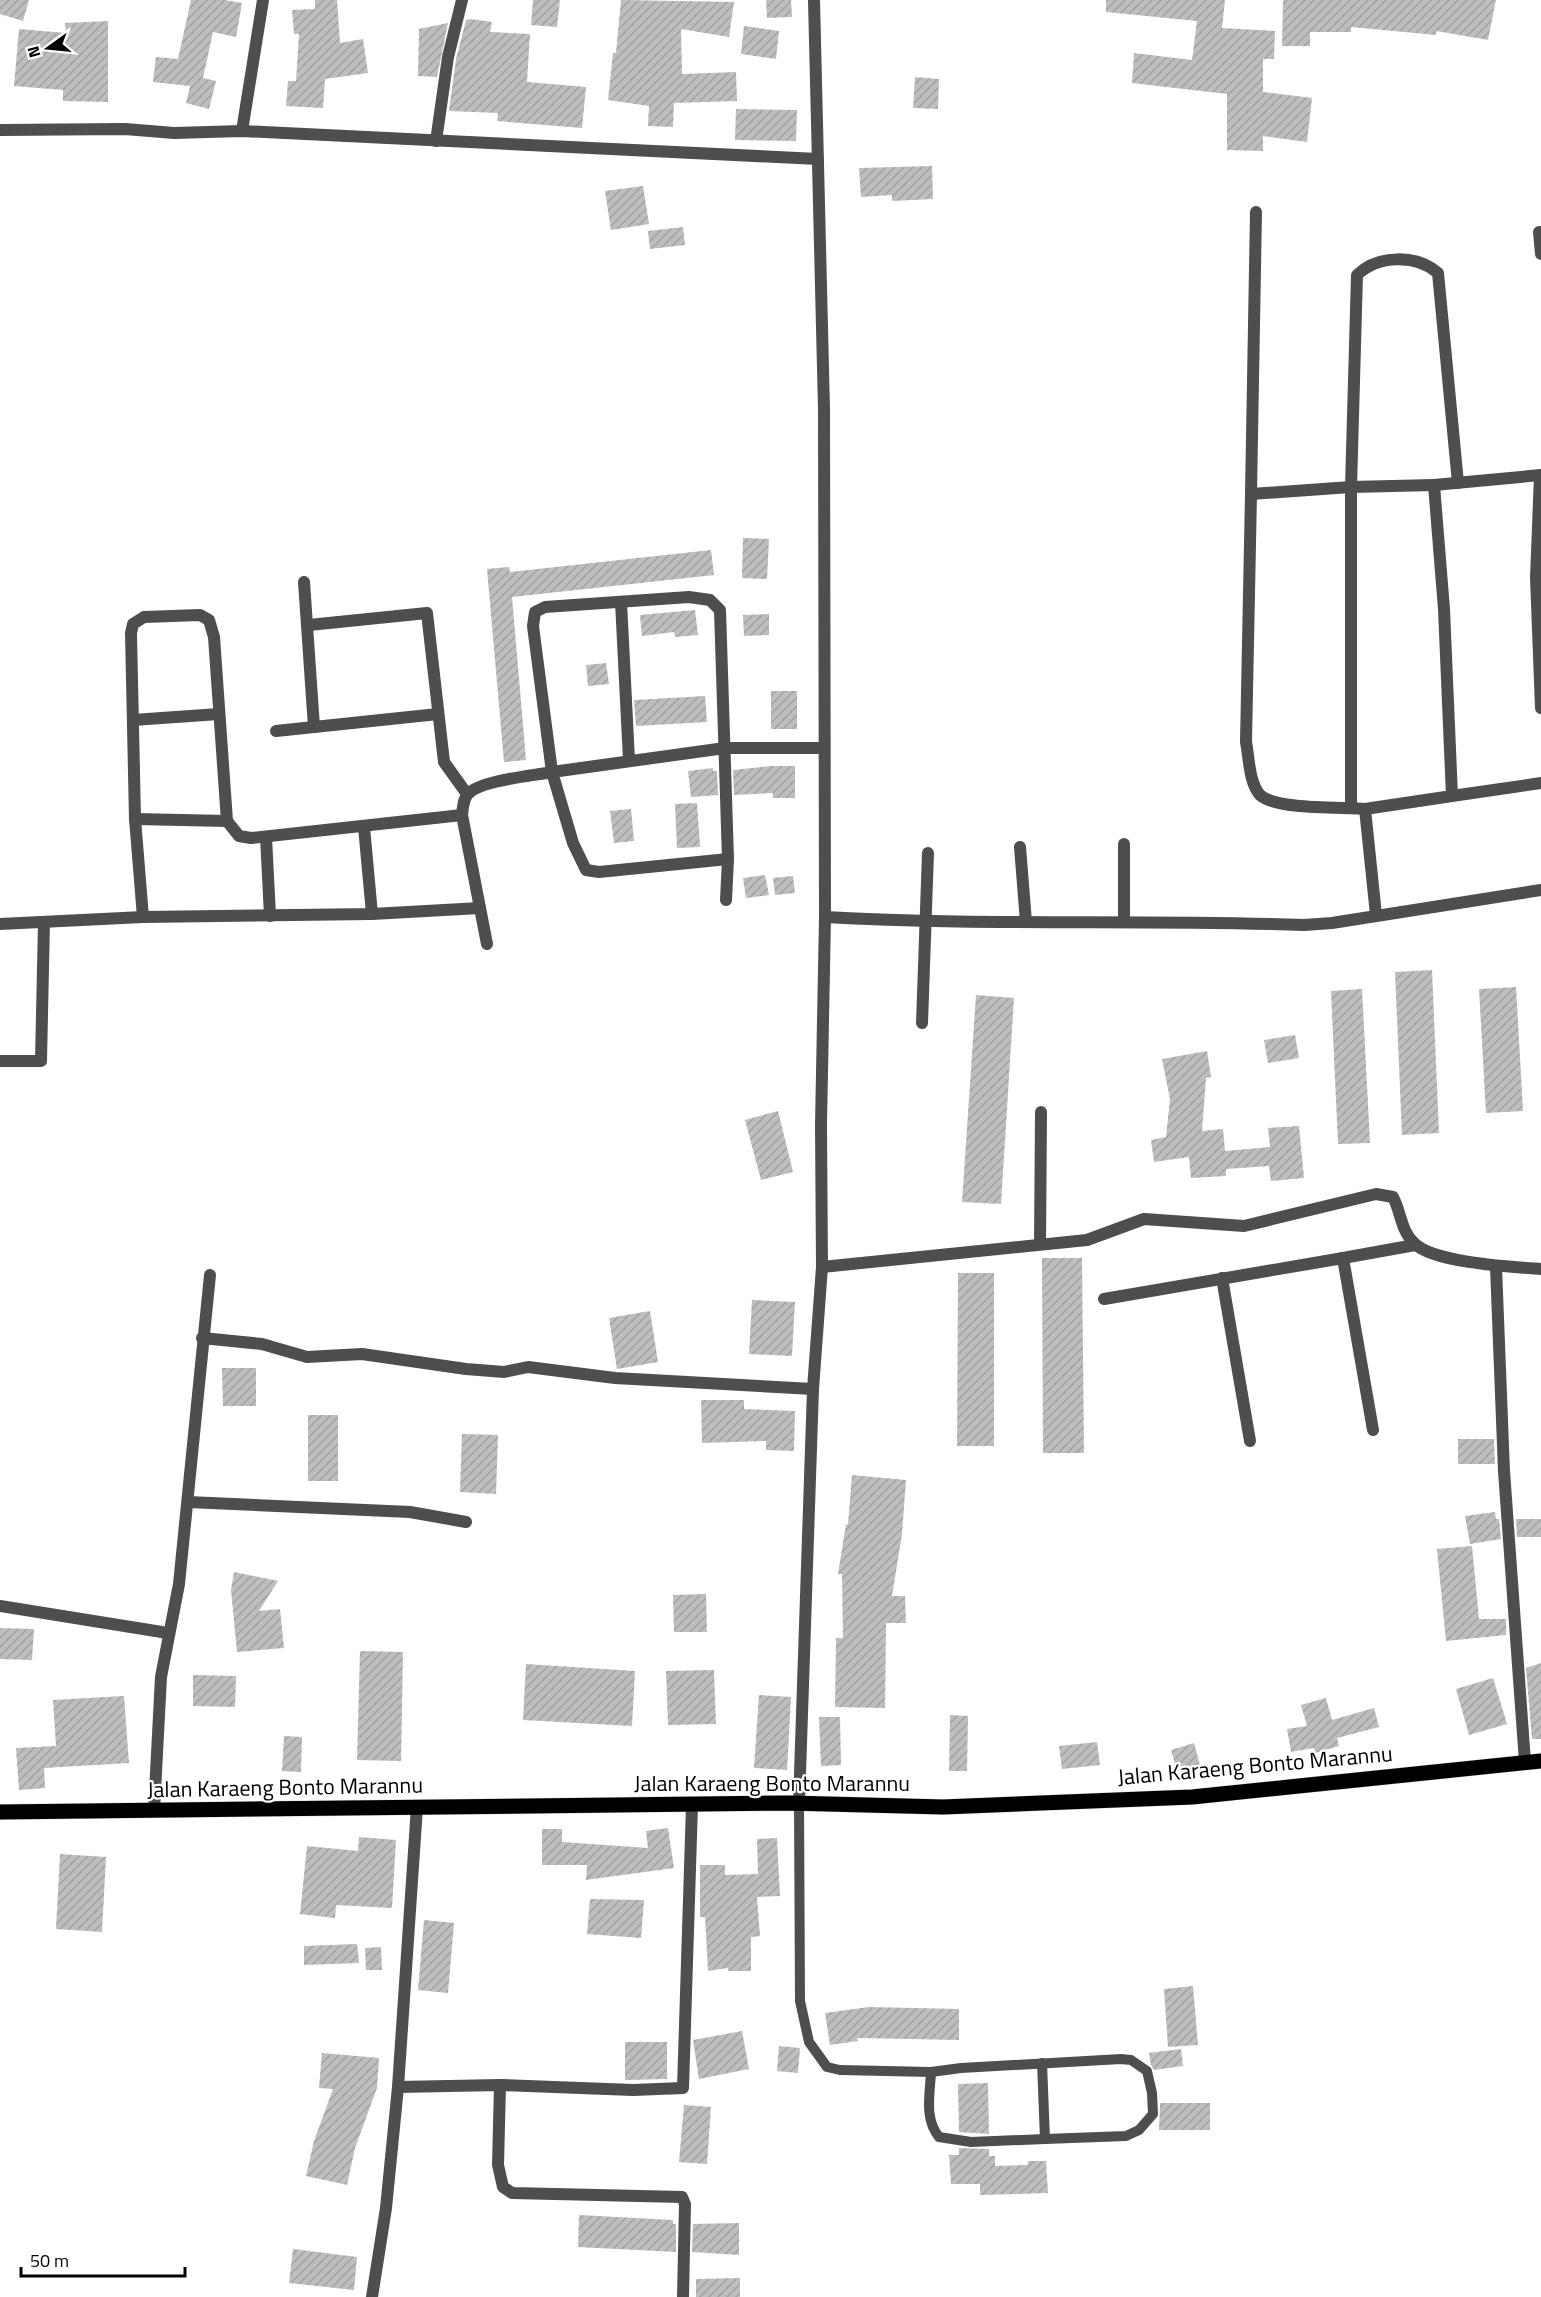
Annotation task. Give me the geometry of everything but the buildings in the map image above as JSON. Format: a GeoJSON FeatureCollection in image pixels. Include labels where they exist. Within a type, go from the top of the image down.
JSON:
{"type":"FeatureCollection","features":[{"type":"Feature","properties":{"kind":"main road","name":"Jalan Karaeng Bonto Marannu"},"geometry":{"type":"LineString","coordinates":[[0,1812],[800,1803],[943,1807],[1077,1799],[1156,1799],[1541,1761]]}},
{"type":"Feature","properties":{"kind":"street"},"geometry":{"type":"LineString","coordinates":[[242,131],[263,0]]}},
{"type":"Feature","properties":{"kind":"street"},"geometry":{"type":"LineString","coordinates":[[436,141],[448,57],[462,0]]}},
{"type":"Feature","properties":{"kind":"street"},"geometry":{"type":"LineString","coordinates":[[800,1803],[813,1389],[822,1267],[821,1125],[825,917],[824,421],[814,0]]}},
{"type":"Feature","properties":{"kind":"street"},"geometry":{"type":"LineString","coordinates":[[0,130],[125,129],[174,133],[242,131],[818,159]]}},
{"type":"Feature","properties":{"kind":"street"},"geometry":{"type":"LineString","coordinates":[[1256,212],[1246,742],[1253,781],[1260,794],[1280,803],[1365,809],[1541,783]]}},
{"type":"Feature","properties":{"kind":"street"},"geometry":{"type":"LineString","coordinates":[[1539,232],[1541,254]]}},
{"type":"Feature","properties":{"kind":"street"},"geometry":{"type":"LineString","coordinates":[[1351,808],[1351,487],[1357,275],[1373,263],[1384,260],[1422,263],[1438,273],[1441,280],[1458,483]]}},
{"type":"Feature","properties":{"kind":"street"},"geometry":{"type":"LineString","coordinates":[[1251,494],[1351,487],[1434,485],[1540,475],[1536,578],[1541,708]]}},
{"type":"Feature","properties":{"kind":"street"},"geometry":{"type":"LineString","coordinates":[[1434,485],[1444,609],[1452,796]]}},
{"type":"Feature","properties":{"kind":"street"},"geometry":{"type":"LineString","coordinates":[[304,582],[309,626],[314,727]]}},
{"type":"Feature","properties":{"kind":"street"},"geometry":{"type":"LineString","coordinates":[[726,900],[728,859],[720,610],[715,603],[704,598],[689,597],[551,606],[535,612],[533,626],[552,772],[573,843],[586,870],[599,872],[728,859]]}},
{"type":"Feature","properties":{"kind":"street"},"geometry":{"type":"LineString","coordinates":[[621,602],[629,760]]}},
{"type":"Feature","properties":{"kind":"street"},"geometry":{"type":"LineString","coordinates":[[309,626],[427,613],[444,762],[467,794],[462,815],[487,944]]}},
{"type":"Feature","properties":{"kind":"street"},"geometry":{"type":"LineString","coordinates":[[143,917],[135,819],[131,633],[133,624],[144,617],[200,615],[209,620],[214,637],[227,821],[239,836],[266,837],[462,815]]}},
{"type":"Feature","properties":{"kind":"street"},"geometry":{"type":"LineString","coordinates":[[133,720],[219,714]]}},
{"type":"Feature","properties":{"kind":"street"},"geometry":{"type":"LineString","coordinates":[[276,731],[438,714]]}},
{"type":"Feature","properties":{"kind":"street"},"geometry":{"type":"LineString","coordinates":[[467,794],[481,787],[552,772],[629,760],[725,748],[823,748]]}},
{"type":"Feature","properties":{"kind":"street"},"geometry":{"type":"LineString","coordinates":[[1365,809],[1376,915]]}},
{"type":"Feature","properties":{"kind":"street"},"geometry":{"type":"LineString","coordinates":[[135,819],[227,821]]}},
{"type":"Feature","properties":{"kind":"street"},"geometry":{"type":"LineString","coordinates":[[364,827],[372,914]]}},
{"type":"Feature","properties":{"kind":"street"},"geometry":{"type":"LineString","coordinates":[[266,837],[270,916]]}},
{"type":"Feature","properties":{"kind":"street"},"geometry":{"type":"LineString","coordinates":[[1124,844],[1124,921]]}},
{"type":"Feature","properties":{"kind":"street"},"geometry":{"type":"LineString","coordinates":[[1020,847],[1026,922]]}},
{"type":"Feature","properties":{"kind":"street"},"geometry":{"type":"LineString","coordinates":[[922,1023],[928,853]]}},
{"type":"Feature","properties":{"kind":"street"},"geometry":{"type":"LineString","coordinates":[[825,917],[926,922],[1124,921],[1304,924],[1541,890]]}},
{"type":"Feature","properties":{"kind":"street"},"geometry":{"type":"LineString","coordinates":[[0,924],[143,917],[372,914],[480,908]]}},
{"type":"Feature","properties":{"kind":"street"},"geometry":{"type":"LineString","coordinates":[[0,1061],[41,1061],[44,922]]}},
{"type":"Feature","properties":{"kind":"street"},"geometry":{"type":"LineString","coordinates":[[1040,1244],[1041,1112]]}},
{"type":"Feature","properties":{"kind":"street"},"geometry":{"type":"LineString","coordinates":[[822,1267],[1098,1238],[1144,1219],[1244,1226],[1376,1194],[1393,1197],[1402,1224],[1415,1245]]}},
{"type":"Feature","properties":{"kind":"street"},"geometry":{"type":"LineString","coordinates":[[1104,1299],[1415,1245],[1435,1253],[1496,1267],[1541,1269]]}},
{"type":"Feature","properties":{"kind":"street"},"geometry":{"type":"LineString","coordinates":[[1343,1258],[1373,1430]]}},
{"type":"Feature","properties":{"kind":"street"},"geometry":{"type":"LineString","coordinates":[[1496,1267],[1504,1470],[1525,1762]]}},
{"type":"Feature","properties":{"kind":"street"},"geometry":{"type":"LineString","coordinates":[[154,1811],[161,1677],[179,1584],[189,1502],[193,1425],[210,1275]]}},
{"type":"Feature","properties":{"kind":"street"},"geometry":{"type":"LineString","coordinates":[[1222,1278],[1250,1442]]}},
{"type":"Feature","properties":{"kind":"street"},"geometry":{"type":"LineString","coordinates":[[202,1338],[262,1344],[307,1357],[362,1354],[466,1369],[504,1372],[528,1367],[615,1378],[813,1389]]}},
{"type":"Feature","properties":{"kind":"street"},"geometry":{"type":"LineString","coordinates":[[189,1502],[410,1512],[466,1522]]}},
{"type":"Feature","properties":{"kind":"street"},"geometry":{"type":"LineString","coordinates":[[0,1606],[168,1633]]}},
{"type":"Feature","properties":{"kind":"street"},"geometry":{"type":"LineString","coordinates":[[398,2087],[500,2085],[633,2090],[683,2088],[692,1804]]}},
{"type":"Feature","properties":{"kind":"street"},"geometry":{"type":"LineString","coordinates":[[372,2297],[386,2208],[398,2087],[417,1807]]}},
{"type":"Feature","properties":{"kind":"street"},"geometry":{"type":"LineString","coordinates":[[500,2085],[498,2165],[502,2187],[512,2193],[682,2197],[685,2204],[683,2297]]}},
{"type":"Feature","properties":{"kind":"lane"},"geometry":{"type":"LineString","coordinates":[[800,1803],[800,2001],[809,2042],[827,2067],[840,2070],[931,2072],[1042,2063],[1131,2060],[1147,2071],[1152,2093],[1153,2114],[1138,2130],[1126,2136],[971,2142],[939,2137],[932,2128],[929,2114],[931,2072]]}},
{"type":"Feature","properties":{"kind":"lane"},"geometry":{"type":"LineString","coordinates":[[1042,2063],[1045,2139]]}}]}
